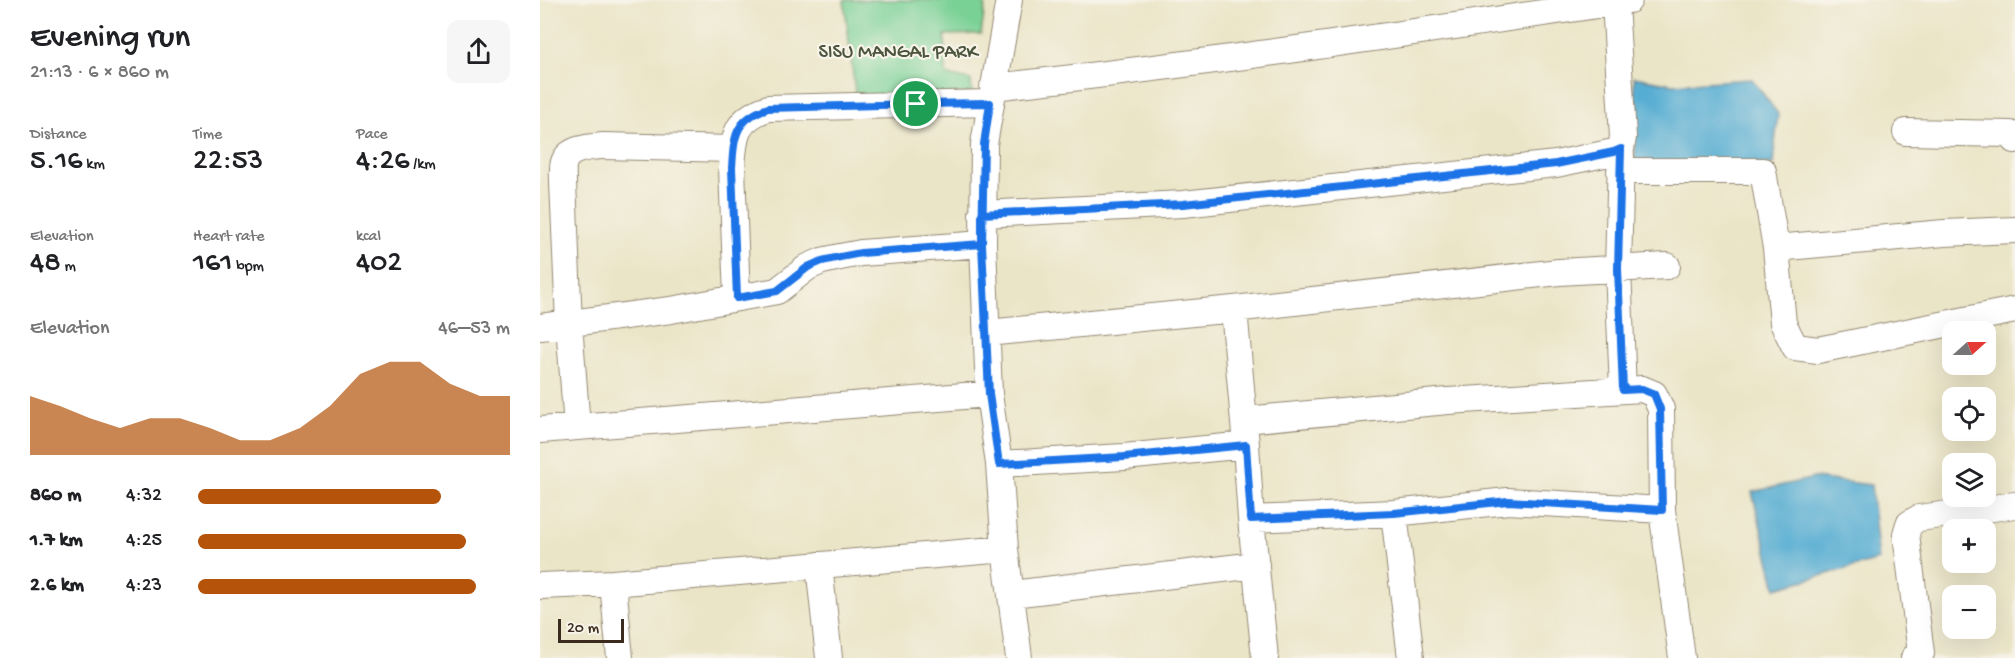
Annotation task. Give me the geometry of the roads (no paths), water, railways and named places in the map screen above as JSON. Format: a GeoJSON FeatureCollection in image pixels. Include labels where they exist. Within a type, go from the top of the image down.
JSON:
{"type":"FeatureCollection","features":[{"type":"Feature","properties":{"kind":"street"},"geometry":{"type":"LineString","coordinates":[[1009,0],[984,144],[982,244],[989,394],[999,464],[1005,549],[1019,658]]}},
{"type":"Feature","properties":{"kind":"street"},"geometry":{"type":"LineString","coordinates":[[737,298],[733,149],[740,125],[751,114],[768,108],[992,95],[1126,73],[1622,1],[1623,137],[1618,269],[1623,390]]}},
{"type":"Feature","properties":{"kind":"street"},"geometry":{"type":"LineString","coordinates":[[1906,132],[2010,134],[2015,140]]}},
{"type":"Feature","properties":{"kind":"street"},"geometry":{"type":"LineString","coordinates":[[577,427],[569,324],[564,162],[571,154],[585,148],[603,146],[733,149]]}},
{"type":"Feature","properties":{"kind":"street"},"geometry":{"type":"LineString","coordinates":[[982,214],[1194,203],[1556,164],[1614,152],[1621,160],[1763,171],[1776,248],[1783,323],[1795,347],[1818,350],[2015,310]]}},
{"type":"Feature","properties":{"kind":"street"},"geometry":{"type":"LineString","coordinates":[[1776,248],[1944,233],[2015,230]]}},
{"type":"Feature","properties":{"kind":"street"},"geometry":{"type":"LineString","coordinates":[[540,327],[671,310],[777,291],[808,267],[831,259],[861,253],[982,244]]}},
{"type":"Feature","properties":{"kind":"street"},"geometry":{"type":"LineString","coordinates":[[987,333],[1234,309],[1559,272],[1667,266]]}},
{"type":"Feature","properties":{"kind":"street"},"geometry":{"type":"LineString","coordinates":[[1234,309],[1265,658]]}},
{"type":"Feature","properties":{"kind":"street"},"geometry":{"type":"LineString","coordinates":[[999,464],[1124,457],[1246,432],[1448,401],[1642,389],[1654,394],[1660,409],[1662,510],[1682,658]]}},
{"type":"Feature","properties":{"kind":"street"},"geometry":{"type":"LineString","coordinates":[[540,430],[989,394]]}},
{"type":"Feature","properties":{"kind":"street"},"geometry":{"type":"LineString","coordinates":[[1251,519],[1394,513],[1508,501],[1662,510]]}},
{"type":"Feature","properties":{"kind":"street"},"geometry":{"type":"LineString","coordinates":[[1914,658],[1921,653],[1906,534],[1909,524],[1919,518],[2015,505]]}},
{"type":"Feature","properties":{"kind":"street"},"geometry":{"type":"LineString","coordinates":[[1394,513],[1411,658]]}},
{"type":"Feature","properties":{"kind":"street"},"geometry":{"type":"LineString","coordinates":[[540,586],[613,583],[1005,549]]}},
{"type":"Feature","properties":{"kind":"street"},"geometry":{"type":"LineString","coordinates":[[819,565],[829,658]]}},
{"type":"Feature","properties":{"kind":"street"},"geometry":{"type":"LineString","coordinates":[[1012,594],[1256,565]]}},
{"type":"Feature","properties":{"kind":"street"},"geometry":{"type":"LineString","coordinates":[[613,583],[620,658]]}},
{"type":"Feature","properties":{"kind":"water"},"geometry":{"type":"Polygon","coordinates":[[[1634,77],[1673,84],[1752,79],[1778,114],[1773,164],[1635,167],[1634,77]]]}},
{"type":"Feature","properties":{"kind":"water"},"geometry":{"type":"Polygon","coordinates":[[[1814,478],[1871,485],[1879,560],[1776,588],[1752,492],[1814,478]]]}},
{"type":"Feature","properties":{"kind":"park label","name":"SISU MANGAL PARK"},"geometry":{"type":"Point","coordinates":[898,50]}}]}
